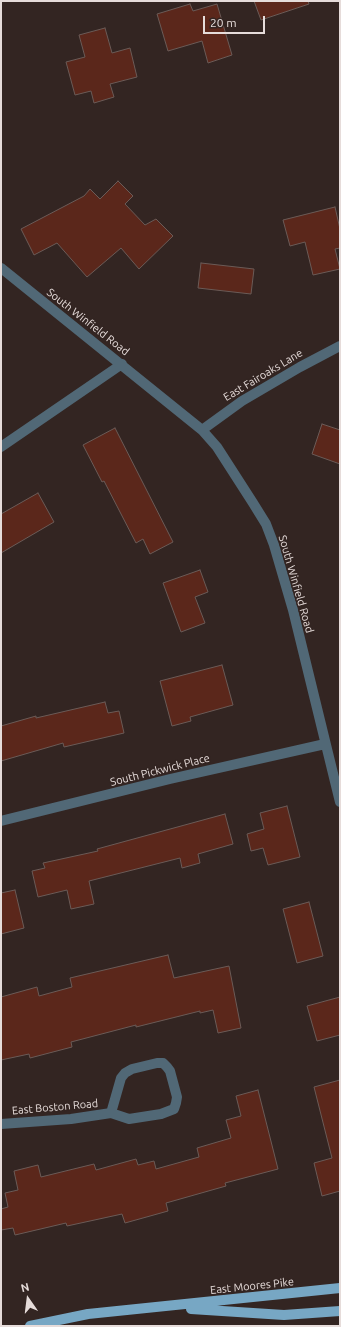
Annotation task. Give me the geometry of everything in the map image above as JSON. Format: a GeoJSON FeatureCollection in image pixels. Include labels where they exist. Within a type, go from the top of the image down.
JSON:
{"type":"FeatureCollection","features":[{"type":"Feature","properties":{"kind":"main road","name":"East Moores Pike"},"geometry":{"type":"LineString","coordinates":[[30,1326],[88,1314],[340,1288]]}},
{"type":"Feature","properties":{"kind":"main road","name":"East Moores Pike"},"geometry":{"type":"LineString","coordinates":[[165,1307],[284,1315],[340,1311]]}},
{"type":"Feature","properties":{"kind":"street","name":"South Winfield Road"},"geometry":{"type":"LineString","coordinates":[[1,268],[202,430],[217,447],[253,503],[266,524],[274,545],[293,610],[340,802]]}},
{"type":"Feature","properties":{"kind":"street","name":"East Fairoaks Lane"},"geometry":{"type":"LineString","coordinates":[[202,430],[242,401],[300,367],[340,346]]}},
{"type":"Feature","properties":{"kind":"street"},"geometry":{"type":"LineString","coordinates":[[1,447],[122,364]]}},
{"type":"Feature","properties":{"kind":"street","name":"South Pickwick Place"},"geometry":{"type":"LineString","coordinates":[[1,821],[170,779],[325,744]]}},
{"type":"Feature","properties":{"kind":"street","name":"East Boston Road"},"geometry":{"type":"LineString","coordinates":[[1,1124],[71,1119],[112,1113],[129,1119],[146,1118],[161,1114],[174,1108],[177,1097],[170,1071],[167,1067],[163,1063],[157,1063],[132,1069],[125,1073],[121,1078],[112,1113]]}},
{"type":"Feature","properties":{"kind":"building"},"geometry":{"type":"Polygon","coordinates":[[[254,1],[308,1],[309,4],[261,20],[254,1]]]}},
{"type":"Feature","properties":{"kind":"building"},"geometry":{"type":"Polygon","coordinates":[[[190,4],[193,11],[217,4],[232,55],[208,63],[202,41],[168,51],[157,14],[190,4]]]}},
{"type":"Feature","properties":{"kind":"building"},"geometry":{"type":"Polygon","coordinates":[[[105,28],[112,53],[130,48],[137,77],[110,84],[114,97],[94,103],[91,91],[75,95],[66,62],[85,57],[79,35],[105,28]]]}},
{"type":"Feature","properties":{"kind":"building"},"geometry":{"type":"Polygon","coordinates":[[[118,181],[133,196],[125,204],[145,225],[156,219],[173,236],[139,269],[121,248],[87,277],[57,243],[34,255],[21,229],[84,196],[90,189],[100,199],[118,181]]]}},
{"type":"Feature","properties":{"kind":"building"},"geometry":{"type":"Polygon","coordinates":[[[335,207],[340,229],[340,248],[335,249],[340,269],[313,275],[305,242],[290,246],[283,220],[335,207]]]}},
{"type":"Feature","properties":{"kind":"building"},"geometry":{"type":"Polygon","coordinates":[[[201,263],[254,269],[251,294],[198,288],[201,263]]]}},
{"type":"Feature","properties":{"kind":"building"},"geometry":{"type":"Polygon","coordinates":[[[322,424],[340,430],[340,464],[312,454],[322,424]]]}},
{"type":"Feature","properties":{"kind":"building"},"geometry":{"type":"Polygon","coordinates":[[[115,428],[173,542],[150,554],[143,539],[136,543],[104,481],[102,482],[83,445],[115,428]]]}},
{"type":"Feature","properties":{"kind":"building"},"geometry":{"type":"Polygon","coordinates":[[[38,493],[54,522],[1,553],[1,514],[38,493]]]}},
{"type":"Feature","properties":{"kind":"building"},"geometry":{"type":"Polygon","coordinates":[[[200,570],[208,592],[195,597],[205,623],[181,632],[163,583],[200,570]]]}},
{"type":"Feature","properties":{"kind":"building"},"geometry":{"type":"Polygon","coordinates":[[[222,665],[233,705],[190,717],[191,721],[172,726],[160,681],[222,665]]]}},
{"type":"Feature","properties":{"kind":"building"},"geometry":{"type":"Polygon","coordinates":[[[105,702],[108,713],[119,711],[124,733],[64,747],[63,743],[1,761],[1,726],[36,716],[36,718],[105,702]]]}},
{"type":"Feature","properties":{"kind":"building"},"geometry":{"type":"Polygon","coordinates":[[[287,806],[300,857],[268,865],[263,848],[251,851],[247,834],[264,829],[260,813],[287,806]]]}},
{"type":"Feature","properties":{"kind":"building"},"geometry":{"type":"Polygon","coordinates":[[[225,814],[233,844],[198,854],[200,863],[182,868],[180,858],[89,881],[94,904],[71,909],[67,890],[38,897],[32,871],[45,868],[43,863],[98,851],[97,849],[225,814]]]}},
{"type":"Feature","properties":{"kind":"building"},"geometry":{"type":"Polygon","coordinates":[[[15,890],[24,928],[1,934],[1,893],[15,890]]]}},
{"type":"Feature","properties":{"kind":"building"},"geometry":{"type":"Polygon","coordinates":[[[309,902],[323,956],[297,963],[283,909],[309,902]]]}},
{"type":"Feature","properties":{"kind":"building"},"geometry":{"type":"Polygon","coordinates":[[[168,955],[174,978],[229,966],[241,1028],[218,1033],[213,1010],[200,1013],[200,1011],[136,1027],[136,1025],[71,1042],[72,1047],[30,1058],[29,1054],[1,1060],[1,997],[37,987],[39,996],[72,987],[70,978],[168,955]]]}},
{"type":"Feature","properties":{"kind":"building"},"geometry":{"type":"Polygon","coordinates":[[[340,997],[340,1035],[317,1041],[307,1006],[340,997]]]}},
{"type":"Feature","properties":{"kind":"building"},"geometry":{"type":"Polygon","coordinates":[[[340,1080],[340,1191],[322,1196],[314,1163],[332,1158],[314,1087],[340,1080]]]}},
{"type":"Feature","properties":{"kind":"building"},"geometry":{"type":"Polygon","coordinates":[[[258,1090],[278,1169],[225,1183],[226,1186],[166,1203],[168,1211],[125,1223],[122,1214],[67,1226],[66,1223],[15,1235],[13,1228],[1,1230],[1,1209],[8,1207],[5,1193],[18,1190],[14,1171],[38,1165],[41,1177],[94,1164],[96,1170],[136,1159],[138,1165],[154,1161],[156,1169],[199,1157],[197,1148],[231,1138],[226,1120],[241,1116],[236,1096],[258,1090]]]}}]}
